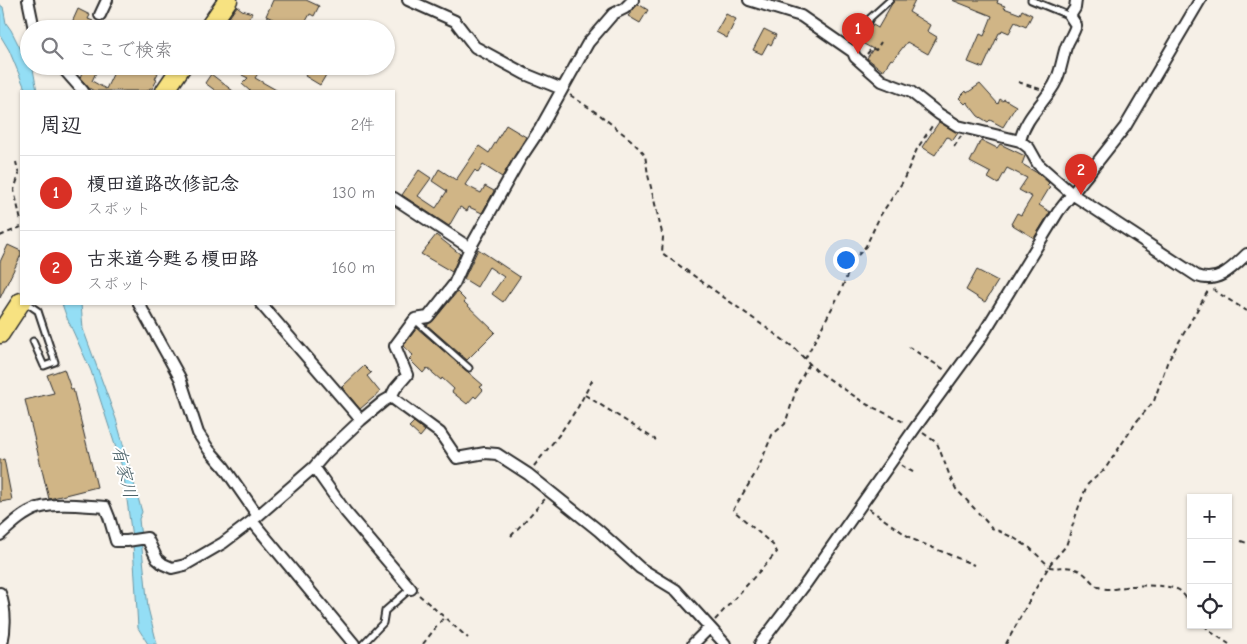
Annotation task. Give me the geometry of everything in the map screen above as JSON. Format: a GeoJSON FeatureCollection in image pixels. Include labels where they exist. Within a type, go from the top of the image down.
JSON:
{"type":"FeatureCollection","features":[{"type":"Feature","properties":{"kind":"highway"},"geometry":{"type":"LineString","coordinates":[[214,20],[228,0]]}},
{"type":"Feature","properties":{"kind":"highway"},"geometry":{"type":"LineString","coordinates":[[166,90],[176,75]]}},
{"type":"Feature","properties":{"kind":"highway"},"geometry":{"type":"LineString","coordinates":[[1,333],[20,304]]}},
{"type":"Feature","properties":{"kind":"street"},"geometry":{"type":"LineString","coordinates":[[28,0],[32,20]]}},
{"type":"Feature","properties":{"kind":"street"},"geometry":{"type":"LineString","coordinates":[[100,15],[107,0]]}},
{"type":"Feature","properties":{"kind":"street"},"geometry":{"type":"LineString","coordinates":[[408,0],[455,21],[476,46],[482,50],[525,74],[562,89]]}},
{"type":"Feature","properties":{"kind":"street"},"geometry":{"type":"LineString","coordinates":[[0,535],[16,520],[38,508],[67,505],[105,507],[116,541],[147,538],[157,559],[172,568],[185,565],[223,543],[255,518],[314,467],[361,420],[391,397],[395,389],[408,375],[395,346],[415,320],[428,317],[454,284],[470,248],[588,43],[613,14],[625,8],[633,0]]}},
{"type":"Feature","properties":{"kind":"street"},"geometry":{"type":"LineString","coordinates":[[749,0],[801,16],[853,52],[855,57],[882,81],[911,92],[958,126],[1020,142],[1029,148],[1038,164],[1072,194],[1192,273],[1204,279],[1218,277],[1232,268],[1247,254]]}},
{"type":"Feature","properties":{"kind":"street"},"geometry":{"type":"LineString","coordinates":[[1020,142],[1022,130],[1054,85],[1066,47],[1075,31],[1076,25],[1070,16],[1075,8],[1076,0]]}},
{"type":"Feature","properties":{"kind":"street"},"geometry":{"type":"LineString","coordinates":[[760,644],[807,582],[980,339],[1058,212],[1125,127],[1200,0]]}},
{"type":"Feature","properties":{"kind":"street"},"geometry":{"type":"LineString","coordinates":[[69,75],[82,90]]}},
{"type":"Feature","properties":{"kind":"street"},"geometry":{"type":"LineString","coordinates":[[395,199],[470,248]]}},
{"type":"Feature","properties":{"kind":"street"},"geometry":{"type":"LineString","coordinates":[[140,305],[180,378],[198,433],[209,450],[224,467],[255,518],[354,644]]}},
{"type":"Feature","properties":{"kind":"street"},"geometry":{"type":"LineString","coordinates":[[262,305],[361,420]]}},
{"type":"Feature","properties":{"kind":"street"},"geometry":{"type":"LineString","coordinates":[[391,397],[440,433],[457,458],[485,453],[497,454],[528,474],[552,492],[640,568],[676,590],[725,644]]}},
{"type":"Feature","properties":{"kind":"street"},"geometry":{"type":"LineString","coordinates":[[314,467],[345,512],[411,589]]}},
{"type":"Feature","properties":{"kind":"street"},"geometry":{"type":"LineString","coordinates":[[0,593],[5,608],[5,633],[2,644]]}},
{"type":"Feature","properties":{"kind":"street"},"geometry":{"type":"LineString","coordinates":[[694,644],[709,628]]}},
{"type":"Feature","properties":{"kind":"lane"},"geometry":{"type":"LineString","coordinates":[[853,52],[870,18],[890,0]]}},
{"type":"Feature","properties":{"kind":"lane"},"geometry":{"type":"LineString","coordinates":[[1031,0],[1070,16]]}},
{"type":"Feature","properties":{"kind":"lane"},"geometry":{"type":"LineString","coordinates":[[29,305],[38,311],[55,362],[44,366],[33,341]]}},
{"type":"Feature","properties":{"kind":"lane"},"geometry":{"type":"LineString","coordinates":[[415,320],[469,368]]}},
{"type":"Feature","properties":{"kind":"lane"},"geometry":{"type":"LineString","coordinates":[[363,644],[383,622],[385,611],[411,589]]}},
{"type":"Feature","properties":{"kind":"path"},"geometry":{"type":"LineString","coordinates":[[860,62],[872,48],[876,50],[881,42]]}},
{"type":"Feature","properties":{"kind":"path"},"geometry":{"type":"LineString","coordinates":[[1018,82],[1047,93]]}},
{"type":"Feature","properties":{"kind":"path"},"geometry":{"type":"LineString","coordinates":[[562,89],[600,115],[631,140],[645,155],[663,237],[662,253],[793,347],[809,364],[866,404],[915,428],[937,443],[956,489],[992,528],[1030,548],[1050,567],[1070,567],[1084,573],[1102,588],[1116,589],[1136,586],[1173,588],[1179,590],[1187,599]]}},
{"type":"Feature","properties":{"kind":"path"},"geometry":{"type":"LineString","coordinates":[[853,261],[866,246],[880,216],[902,183],[917,149],[939,114]]}},
{"type":"Feature","properties":{"kind":"path"},"geometry":{"type":"LineString","coordinates":[[16,162],[19,175],[14,190],[20,217]]}},
{"type":"Feature","properties":{"kind":"path"},"geometry":{"type":"LineString","coordinates":[[0,236],[20,227]]}},
{"type":"Feature","properties":{"kind":"path"},"geometry":{"type":"LineString","coordinates":[[805,359],[840,293],[855,252]]}},
{"type":"Feature","properties":{"kind":"path"},"geometry":{"type":"LineString","coordinates":[[1211,279],[1215,291],[1247,311]]}},
{"type":"Feature","properties":{"kind":"path"},"geometry":{"type":"LineString","coordinates":[[1006,644],[1022,612],[1050,567],[1066,546],[1087,485],[1105,469],[1137,421],[1154,401],[1167,363],[1208,291],[1211,279]]}},
{"type":"Feature","properties":{"kind":"path"},"geometry":{"type":"LineString","coordinates":[[909,347],[953,375]]}},
{"type":"Feature","properties":{"kind":"path"},"geometry":{"type":"LineString","coordinates":[[709,628],[777,552],[773,545],[733,510],[758,469],[772,435],[785,424],[798,384],[809,364]]}},
{"type":"Feature","properties":{"kind":"path"},"geometry":{"type":"LineString","coordinates":[[528,474],[559,435],[585,395],[594,377]]}},
{"type":"Feature","properties":{"kind":"path"},"geometry":{"type":"LineString","coordinates":[[585,395],[656,440]]}},
{"type":"Feature","properties":{"kind":"path"},"geometry":{"type":"LineString","coordinates":[[892,461],[916,474]]}},
{"type":"Feature","properties":{"kind":"path"},"geometry":{"type":"LineString","coordinates":[[511,536],[552,492]]}},
{"type":"Feature","properties":{"kind":"path"},"geometry":{"type":"LineString","coordinates":[[862,504],[912,539],[974,566]]}},
{"type":"Feature","properties":{"kind":"path"},"geometry":{"type":"LineString","coordinates":[[1241,541],[1247,543]]}},
{"type":"Feature","properties":{"kind":"path"},"geometry":{"type":"LineString","coordinates":[[411,589],[468,638]]}},
{"type":"Feature","properties":{"kind":"path"},"geometry":{"type":"LineString","coordinates":[[423,644],[444,617]]}},
{"type":"Feature","properties":{"kind":"path"},"geometry":{"type":"LineString","coordinates":[[1208,629],[1229,644]]}},
{"type":"Feature","properties":{"kind":"water"},"geometry":{"type":"Polygon","coordinates":[[[0,5],[3,7],[6,23],[20,48],[20,75],[34,75],[37,90],[26,90],[9,50],[0,35],[0,5]]]}},
{"type":"Feature","properties":{"kind":"water","name":"有家川"},"geometry":{"type":"Polygon","coordinates":[[[62,305],[81,305],[83,329],[116,419],[142,512],[139,519],[148,608],[157,644],[148,644],[138,628],[133,545],[123,470],[91,371],[62,305]]]}},
{"type":"Feature","properties":{"kind":"building"},"geometry":{"type":"Polygon","coordinates":[[[273,0],[306,0],[319,6],[314,16],[310,14],[307,20],[275,20],[266,16],[273,0]]]}},
{"type":"Feature","properties":{"kind":"building"},"geometry":{"type":"Polygon","coordinates":[[[894,0],[915,0],[909,12],[930,25],[927,31],[937,37],[928,54],[907,42],[883,71],[867,58],[873,49],[862,43],[873,25],[878,28],[894,0]]]}},
{"type":"Feature","properties":{"kind":"building"},"geometry":{"type":"Polygon","coordinates":[[[952,0],[998,0],[997,3],[1005,6],[1004,8],[1020,14],[1022,10],[1032,15],[1026,27],[1015,22],[1009,33],[1002,30],[999,33],[983,68],[968,62],[980,34],[984,36],[992,16],[952,0]]]}},
{"type":"Feature","properties":{"kind":"building"},"geometry":{"type":"Polygon","coordinates":[[[638,4],[648,10],[640,23],[628,16],[638,4]]]}},
{"type":"Feature","properties":{"kind":"building"},"geometry":{"type":"Polygon","coordinates":[[[237,6],[242,10],[252,13],[248,20],[227,20],[237,6]]]}},
{"type":"Feature","properties":{"kind":"building"},"geometry":{"type":"Polygon","coordinates":[[[78,9],[90,15],[88,19],[90,20],[73,20],[78,9]]]}},
{"type":"Feature","properties":{"kind":"building"},"geometry":{"type":"Polygon","coordinates":[[[726,14],[736,19],[727,38],[716,32],[726,14]]]}},
{"type":"Feature","properties":{"kind":"building"},"geometry":{"type":"Polygon","coordinates":[[[764,29],[776,35],[771,45],[768,43],[762,54],[753,50],[764,29]]]}},
{"type":"Feature","properties":{"kind":"building"},"geometry":{"type":"Polygon","coordinates":[[[81,75],[95,75],[92,81],[106,89],[113,75],[157,75],[155,79],[157,80],[152,89],[148,90],[92,90],[80,78],[81,75]]]}},
{"type":"Feature","properties":{"kind":"building"},"geometry":{"type":"Polygon","coordinates":[[[212,75],[232,90],[215,90],[205,83],[212,75]]]}},
{"type":"Feature","properties":{"kind":"building"},"geometry":{"type":"Polygon","coordinates":[[[242,75],[257,75],[255,78],[276,90],[249,90],[242,84],[248,78],[242,75]]]}},
{"type":"Feature","properties":{"kind":"building"},"geometry":{"type":"Polygon","coordinates":[[[306,75],[326,75],[320,85],[306,75]]]}},
{"type":"Feature","properties":{"kind":"building"},"geometry":{"type":"Polygon","coordinates":[[[980,84],[998,104],[1000,99],[1003,101],[1004,99],[1016,106],[1003,127],[978,116],[967,102],[965,104],[959,98],[966,91],[967,93],[980,84]]]}},
{"type":"Feature","properties":{"kind":"building"},"geometry":{"type":"Polygon","coordinates":[[[939,122],[958,133],[953,140],[947,137],[935,155],[922,147],[939,122]]]}},
{"type":"Feature","properties":{"kind":"building"},"geometry":{"type":"Polygon","coordinates":[[[506,125],[526,137],[502,177],[483,165],[478,173],[475,170],[465,185],[481,193],[485,186],[494,191],[482,213],[469,207],[467,211],[460,207],[449,226],[402,195],[419,170],[431,178],[418,196],[436,208],[447,191],[432,181],[439,169],[456,180],[479,146],[489,153],[506,125]]]}},
{"type":"Feature","properties":{"kind":"building"},"geometry":{"type":"Polygon","coordinates":[[[981,140],[997,148],[1000,144],[1025,156],[1022,164],[1039,174],[1049,183],[1047,185],[1050,187],[1039,205],[1050,212],[1034,238],[1011,224],[1017,213],[1021,215],[1032,197],[1019,190],[1027,178],[1007,168],[998,184],[988,178],[991,173],[970,162],[981,140]]]}},
{"type":"Feature","properties":{"kind":"building"},"geometry":{"type":"Polygon","coordinates":[[[436,235],[460,254],[452,272],[421,254],[436,235]]]}},
{"type":"Feature","properties":{"kind":"building"},"geometry":{"type":"Polygon","coordinates":[[[8,245],[20,251],[20,257],[0,298],[0,262],[8,245]]]}},
{"type":"Feature","properties":{"kind":"building"},"geometry":{"type":"Polygon","coordinates":[[[478,249],[520,277],[503,302],[492,294],[504,277],[489,267],[477,287],[464,279],[478,249]]]}},
{"type":"Feature","properties":{"kind":"building"},"geometry":{"type":"Polygon","coordinates":[[[977,270],[998,281],[985,302],[966,290],[977,270]]]}},
{"type":"Feature","properties":{"kind":"building"},"geometry":{"type":"Polygon","coordinates":[[[457,292],[465,300],[464,302],[495,332],[467,360],[427,325],[433,321],[457,292]]]}},
{"type":"Feature","properties":{"kind":"building"},"geometry":{"type":"Polygon","coordinates":[[[417,328],[483,385],[480,387],[483,390],[476,398],[474,396],[467,404],[452,392],[454,389],[442,378],[441,380],[427,368],[423,373],[409,359],[413,355],[403,346],[417,328]]]}},
{"type":"Feature","properties":{"kind":"building"},"geometry":{"type":"Polygon","coordinates":[[[364,366],[371,373],[367,376],[380,392],[360,409],[342,387],[364,366]]]}},
{"type":"Feature","properties":{"kind":"building"},"geometry":{"type":"Polygon","coordinates":[[[64,369],[71,389],[73,389],[97,487],[49,499],[25,400],[54,393],[47,375],[64,369]]]}},
{"type":"Feature","properties":{"kind":"building"},"geometry":{"type":"Polygon","coordinates":[[[414,422],[425,431],[420,437],[409,427],[414,422]]]}},
{"type":"Feature","properties":{"kind":"building"},"geometry":{"type":"Polygon","coordinates":[[[4,459],[12,500],[0,502],[0,460],[4,459]]]}},
{"type":"Feature","properties":{"kind":"place","name":"榎田道路改修記念"},"geometry":{"type":"Point","coordinates":[858,54]}},
{"type":"Feature","properties":{"kind":"place","name":"古来道今甦る榎田路"},"geometry":{"type":"Point","coordinates":[1081,195]}}]}
